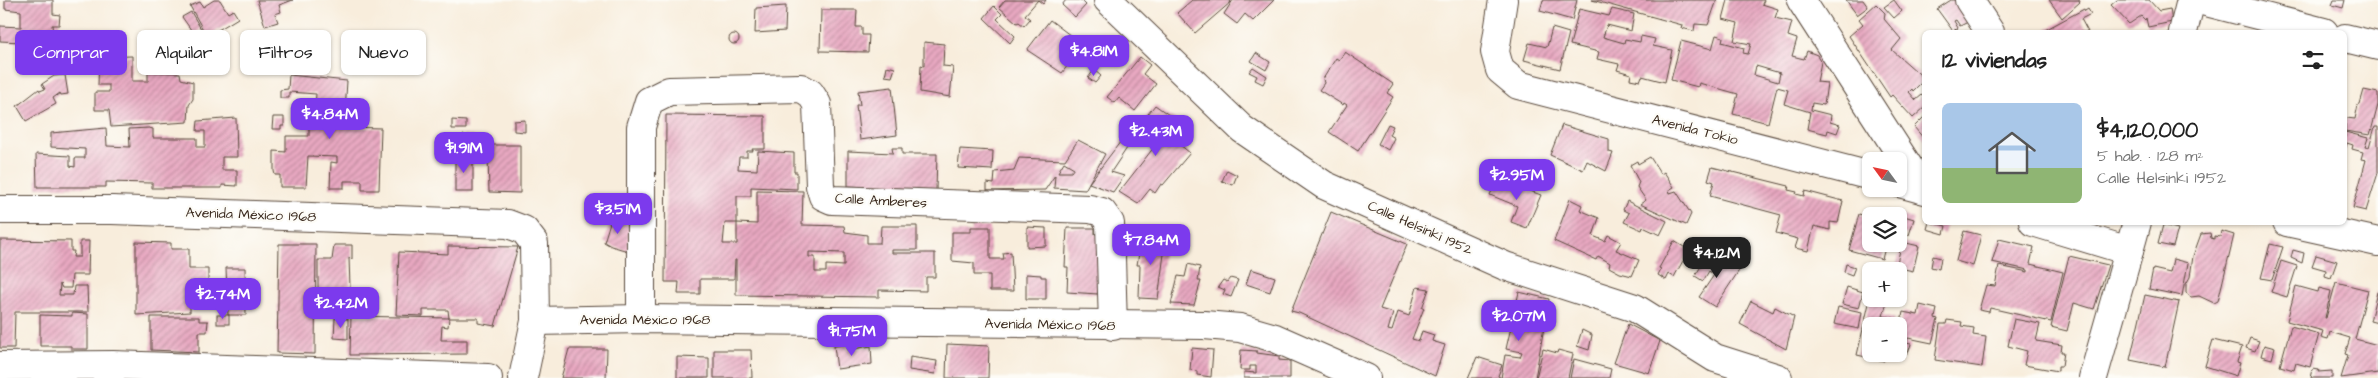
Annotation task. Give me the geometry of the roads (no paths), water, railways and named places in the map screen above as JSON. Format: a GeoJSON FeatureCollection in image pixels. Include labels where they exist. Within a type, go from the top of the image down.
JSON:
{"type":"FeatureCollection","features":[{"type":"Feature","properties":{"kind":"street","name":"Calle Helsinki 1952"},"geometry":{"type":"LineString","coordinates":[[1108,0],[1242,129],[1324,185],[1505,266],[1635,308],[1715,358],[1778,378]]}},
{"type":"Feature","properties":{"kind":"street","name":"Avenida Tokio"},"geometry":{"type":"LineString","coordinates":[[1503,0],[1495,52],[1500,70],[1518,85],[1862,174]]}},
{"type":"Feature","properties":{"kind":"street"},"geometry":{"type":"LineString","coordinates":[[1802,0],[1915,187]]}},
{"type":"Feature","properties":{"kind":"street"},"geometry":{"type":"LineString","coordinates":[[1969,0],[1989,30]]}},
{"type":"Feature","properties":{"kind":"street"},"geometry":{"type":"LineString","coordinates":[[2184,30],[2191,0]]}},
{"type":"Feature","properties":{"kind":"street"},"geometry":{"type":"LineString","coordinates":[[2198,0],[2316,30]]}},
{"type":"Feature","properties":{"kind":"street"},"geometry":{"type":"LineString","coordinates":[[2347,38],[2378,46]]}},
{"type":"Feature","properties":{"kind":"street","name":"Calle Amberes"},"geometry":{"type":"LineString","coordinates":[[641,319],[641,127],[649,101],[670,92],[801,88],[810,93],[817,104],[820,186],[824,196],[832,200],[1090,209],[1102,212],[1110,223],[1113,326]]}},
{"type":"Feature","properties":{"kind":"street","name":"Avenida México 1968"},"geometry":{"type":"LineString","coordinates":[[0,210],[112,210],[508,224],[524,230],[534,243],[535,321],[641,319],[1113,326],[1204,325],[1240,328],[1276,338],[1366,378]]}},
{"type":"Feature","properties":{"kind":"street"},"geometry":{"type":"LineString","coordinates":[[2043,225],[2129,251]]}},
{"type":"Feature","properties":{"kind":"street"},"geometry":{"type":"LineString","coordinates":[[2093,378],[2136,225]]}},
{"type":"Feature","properties":{"kind":"street"},"geometry":{"type":"LineString","coordinates":[[2301,225],[2378,242]]}},
{"type":"Feature","properties":{"kind":"street"},"geometry":{"type":"LineString","coordinates":[[524,378],[535,321]]}},
{"type":"Feature","properties":{"kind":"street"},"geometry":{"type":"LineString","coordinates":[[0,366],[113,365],[488,378]]}}]}
